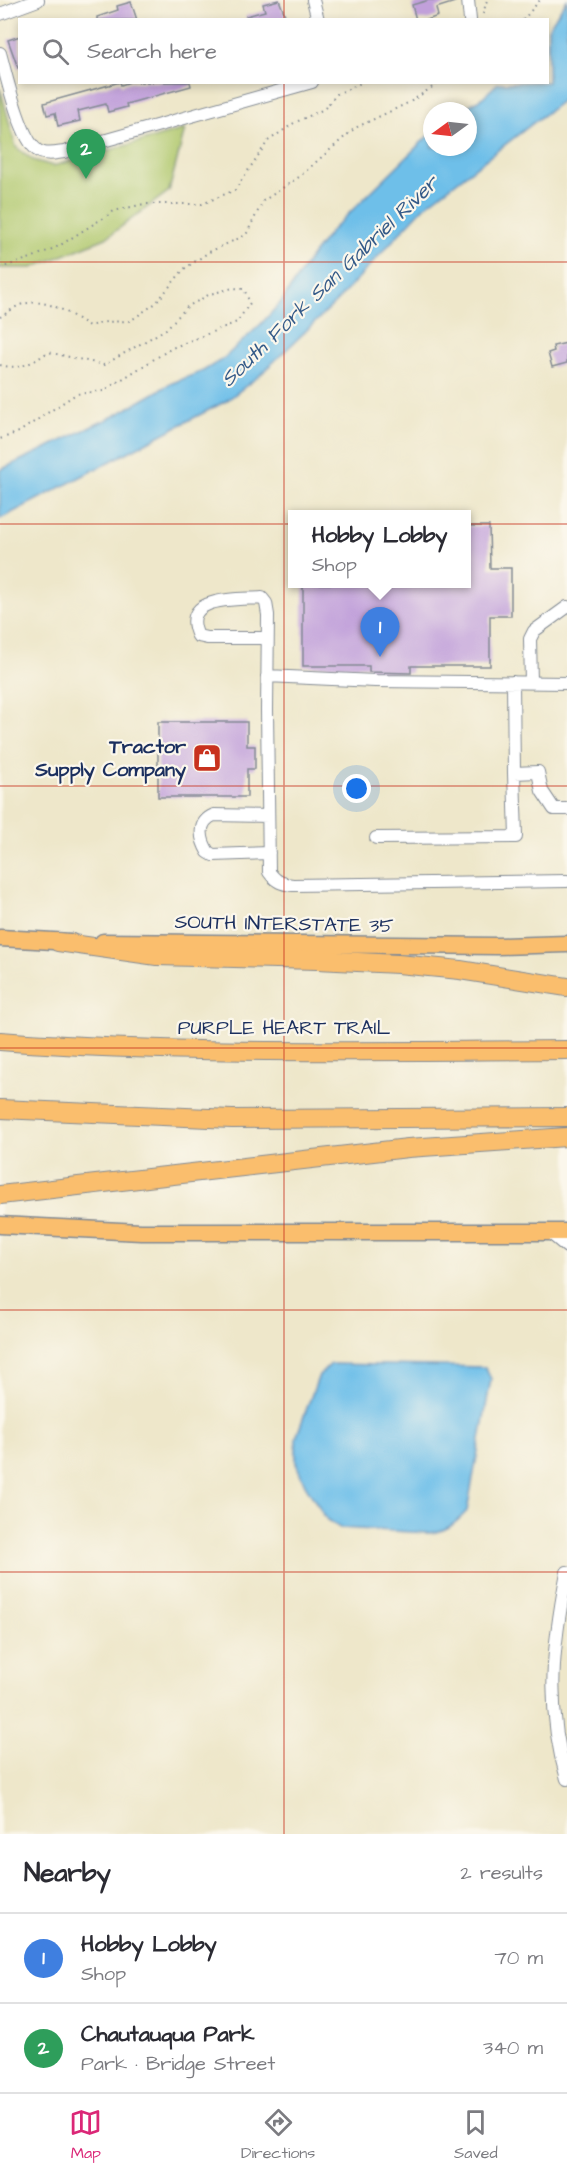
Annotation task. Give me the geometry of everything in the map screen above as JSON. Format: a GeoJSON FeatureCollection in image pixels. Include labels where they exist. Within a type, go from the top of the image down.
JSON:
{"type":"FeatureCollection","features":[{"type":"Feature","properties":{"kind":"highway"},"geometry":{"type":"LineString","coordinates":[[58,942],[157,956],[398,964],[460,970],[567,987]]}},
{"type":"Feature","properties":{"kind":"highway","name":"PURPLE HEART TRAIL"},"geometry":{"type":"LineString","coordinates":[[0,1041],[97,1048],[324,1051],[567,1050]]}},
{"type":"Feature","properties":{"kind":"highway"},"geometry":{"type":"LineString","coordinates":[[0,1109],[232,1119],[567,1117]]}},
{"type":"Feature","properties":{"kind":"highway"},"geometry":{"type":"LineString","coordinates":[[0,1195],[408,1148],[567,1137]]}},
{"type":"Feature","properties":{"kind":"main road","name":"SOUTH INTERSTATE 35"},"geometry":{"type":"LineString","coordinates":[[0,938],[58,942],[497,946],[567,944]]}},
{"type":"Feature","properties":{"kind":"main road"},"geometry":{"type":"LineString","coordinates":[[497,946],[567,953]]}},
{"type":"Feature","properties":{"kind":"main road"},"geometry":{"type":"LineString","coordinates":[[0,1225],[141,1232],[567,1232]]}},
{"type":"Feature","properties":{"kind":"street"},"geometry":{"type":"LineString","coordinates":[[0,14],[38,0]]}},
{"type":"Feature","properties":{"kind":"street"},"geometry":{"type":"LineString","coordinates":[[313,0],[318,18]]}},
{"type":"Feature","properties":{"kind":"street"},"geometry":{"type":"LineString","coordinates":[[468,0],[470,18]]}},
{"type":"Feature","properties":{"kind":"street"},"geometry":{"type":"LineString","coordinates":[[0,53],[24,132],[37,151],[49,154],[64,152],[305,84]]}},
{"type":"Feature","properties":{"kind":"street"},"geometry":{"type":"LineString","coordinates":[[267,638],[198,636],[194,619],[203,606],[215,601],[262,598],[266,603],[267,638],[269,872],[274,879],[282,884],[293,885],[567,881]]}},
{"type":"Feature","properties":{"kind":"street"},"geometry":{"type":"LineString","coordinates":[[531,682],[530,639],[534,631],[567,607]]}},
{"type":"Feature","properties":{"kind":"street"},"geometry":{"type":"LineString","coordinates":[[267,676],[375,681],[567,683]]}},
{"type":"Feature","properties":{"kind":"street"},"geometry":{"type":"LineString","coordinates":[[376,838],[516,837],[513,682]]}},
{"type":"Feature","properties":{"kind":"street"},"geometry":{"type":"LineString","coordinates":[[514,773],[538,772],[542,791],[554,809],[567,809]]}},
{"type":"Feature","properties":{"kind":"street"},"geometry":{"type":"LineString","coordinates":[[268,816],[214,815],[208,817],[202,826],[201,836],[208,852],[213,855],[269,853]]}},
{"type":"Feature","properties":{"kind":"street"},"geometry":{"type":"LineString","coordinates":[[549,1232],[567,1247]]}},
{"type":"Feature","properties":{"kind":"street"},"geometry":{"type":"LineString","coordinates":[[567,1572],[552,1670],[554,1713],[560,1757],[567,1779]]}},
{"type":"Feature","properties":{"kind":"path"},"geometry":{"type":"LineString","coordinates":[[482,18],[487,0]]}},
{"type":"Feature","properties":{"kind":"path"},"geometry":{"type":"LineString","coordinates":[[525,18],[540,0]]}},
{"type":"Feature","properties":{"kind":"path"},"geometry":{"type":"LineString","coordinates":[[0,268],[59,246],[114,211],[144,204],[202,204],[235,190],[268,141],[294,123],[324,109],[337,94],[359,84]]}},
{"type":"Feature","properties":{"kind":"path"},"geometry":{"type":"LineString","coordinates":[[0,318],[20,305],[43,302],[89,326],[106,322],[130,321],[156,303],[184,269],[208,252],[246,235],[264,201],[298,177],[355,128],[410,102],[437,84]]}},
{"type":"Feature","properties":{"kind":"path"},"geometry":{"type":"LineString","coordinates":[[0,365],[11,368],[28,366],[48,352],[104,365],[166,329],[187,307],[210,294],[233,288],[244,289],[250,303],[237,322],[172,348],[103,391],[76,394],[19,432],[0,439]]}},
{"type":"Feature","properties":{"kind":"green space"},"geometry":{"type":"Polygon","coordinates":[[[0,88],[16,147],[33,160],[53,166],[185,129],[169,191],[106,238],[32,268],[0,268],[0,88]]]}},
{"type":"Feature","properties":{"kind":"water","name":"South Fork San Gabriel River"},"geometry":{"type":"Polygon","coordinates":[[[567,0],[567,97],[424,207],[336,302],[259,376],[226,401],[0,519],[0,470],[116,415],[170,384],[203,371],[223,359],[282,301],[310,258],[332,230],[423,141],[423,156],[477,156],[475,102],[497,84],[549,84],[549,27],[567,0]]]}},
{"type":"Feature","properties":{"kind":"water"},"geometry":{"type":"Polygon","coordinates":[[[331,1364],[485,1367],[491,1379],[467,1511],[454,1523],[440,1531],[428,1533],[340,1528],[327,1520],[305,1485],[296,1463],[296,1438],[319,1375],[331,1364]]]}},
{"type":"Feature","properties":{"kind":"building"},"geometry":{"type":"Polygon","coordinates":[[[279,0],[286,18],[246,18],[246,16],[265,11],[263,4],[279,0]]]}},
{"type":"Feature","properties":{"kind":"building"},"geometry":{"type":"Polygon","coordinates":[[[429,0],[455,0],[455,2],[436,8],[438,16],[432,18],[415,18],[412,5],[429,0]]]}},
{"type":"Feature","properties":{"kind":"building"},"geometry":{"type":"Polygon","coordinates":[[[131,2],[136,18],[97,18],[118,10],[117,6],[131,2]]]}},
{"type":"Feature","properties":{"kind":"building"},"geometry":{"type":"Polygon","coordinates":[[[18,37],[18,68],[8,40],[18,37]]]}},
{"type":"Feature","properties":{"kind":"building"},"geometry":{"type":"Polygon","coordinates":[[[113,84],[190,84],[191,86],[126,104],[127,107],[108,112],[106,104],[78,111],[80,121],[58,126],[55,113],[47,115],[44,103],[113,84]]]}},
{"type":"Feature","properties":{"kind":"building"},"geometry":{"type":"Polygon","coordinates":[[[567,343],[567,363],[552,367],[548,353],[554,351],[553,346],[567,343]]]}},
{"type":"Feature","properties":{"kind":"building"},"geometry":{"type":"Polygon","coordinates":[[[471,526],[489,526],[490,568],[511,568],[511,616],[490,616],[490,666],[411,666],[411,673],[369,672],[369,666],[303,666],[303,588],[471,588],[471,526]]]}},
{"type":"Feature","properties":{"kind":"building","name":"Tractor Supply Company"},"geometry":{"type":"Polygon","coordinates":[[[158,722],[247,722],[247,746],[255,746],[255,769],[247,769],[247,797],[158,797],[158,722]]]}},
{"type":"Feature","properties":{"kind":"place","name":"Chautauqua Park"},"geometry":{"type":"Point","coordinates":[86,179]}},
{"type":"Feature","properties":{"kind":"place","name":"Hobby Lobby"},"geometry":{"type":"Point","coordinates":[380,657]}},
{"type":"Feature","properties":{"kind":"place","name":"Tractor Supply Company"},"geometry":{"type":"Point","coordinates":[207,758]}}]}
